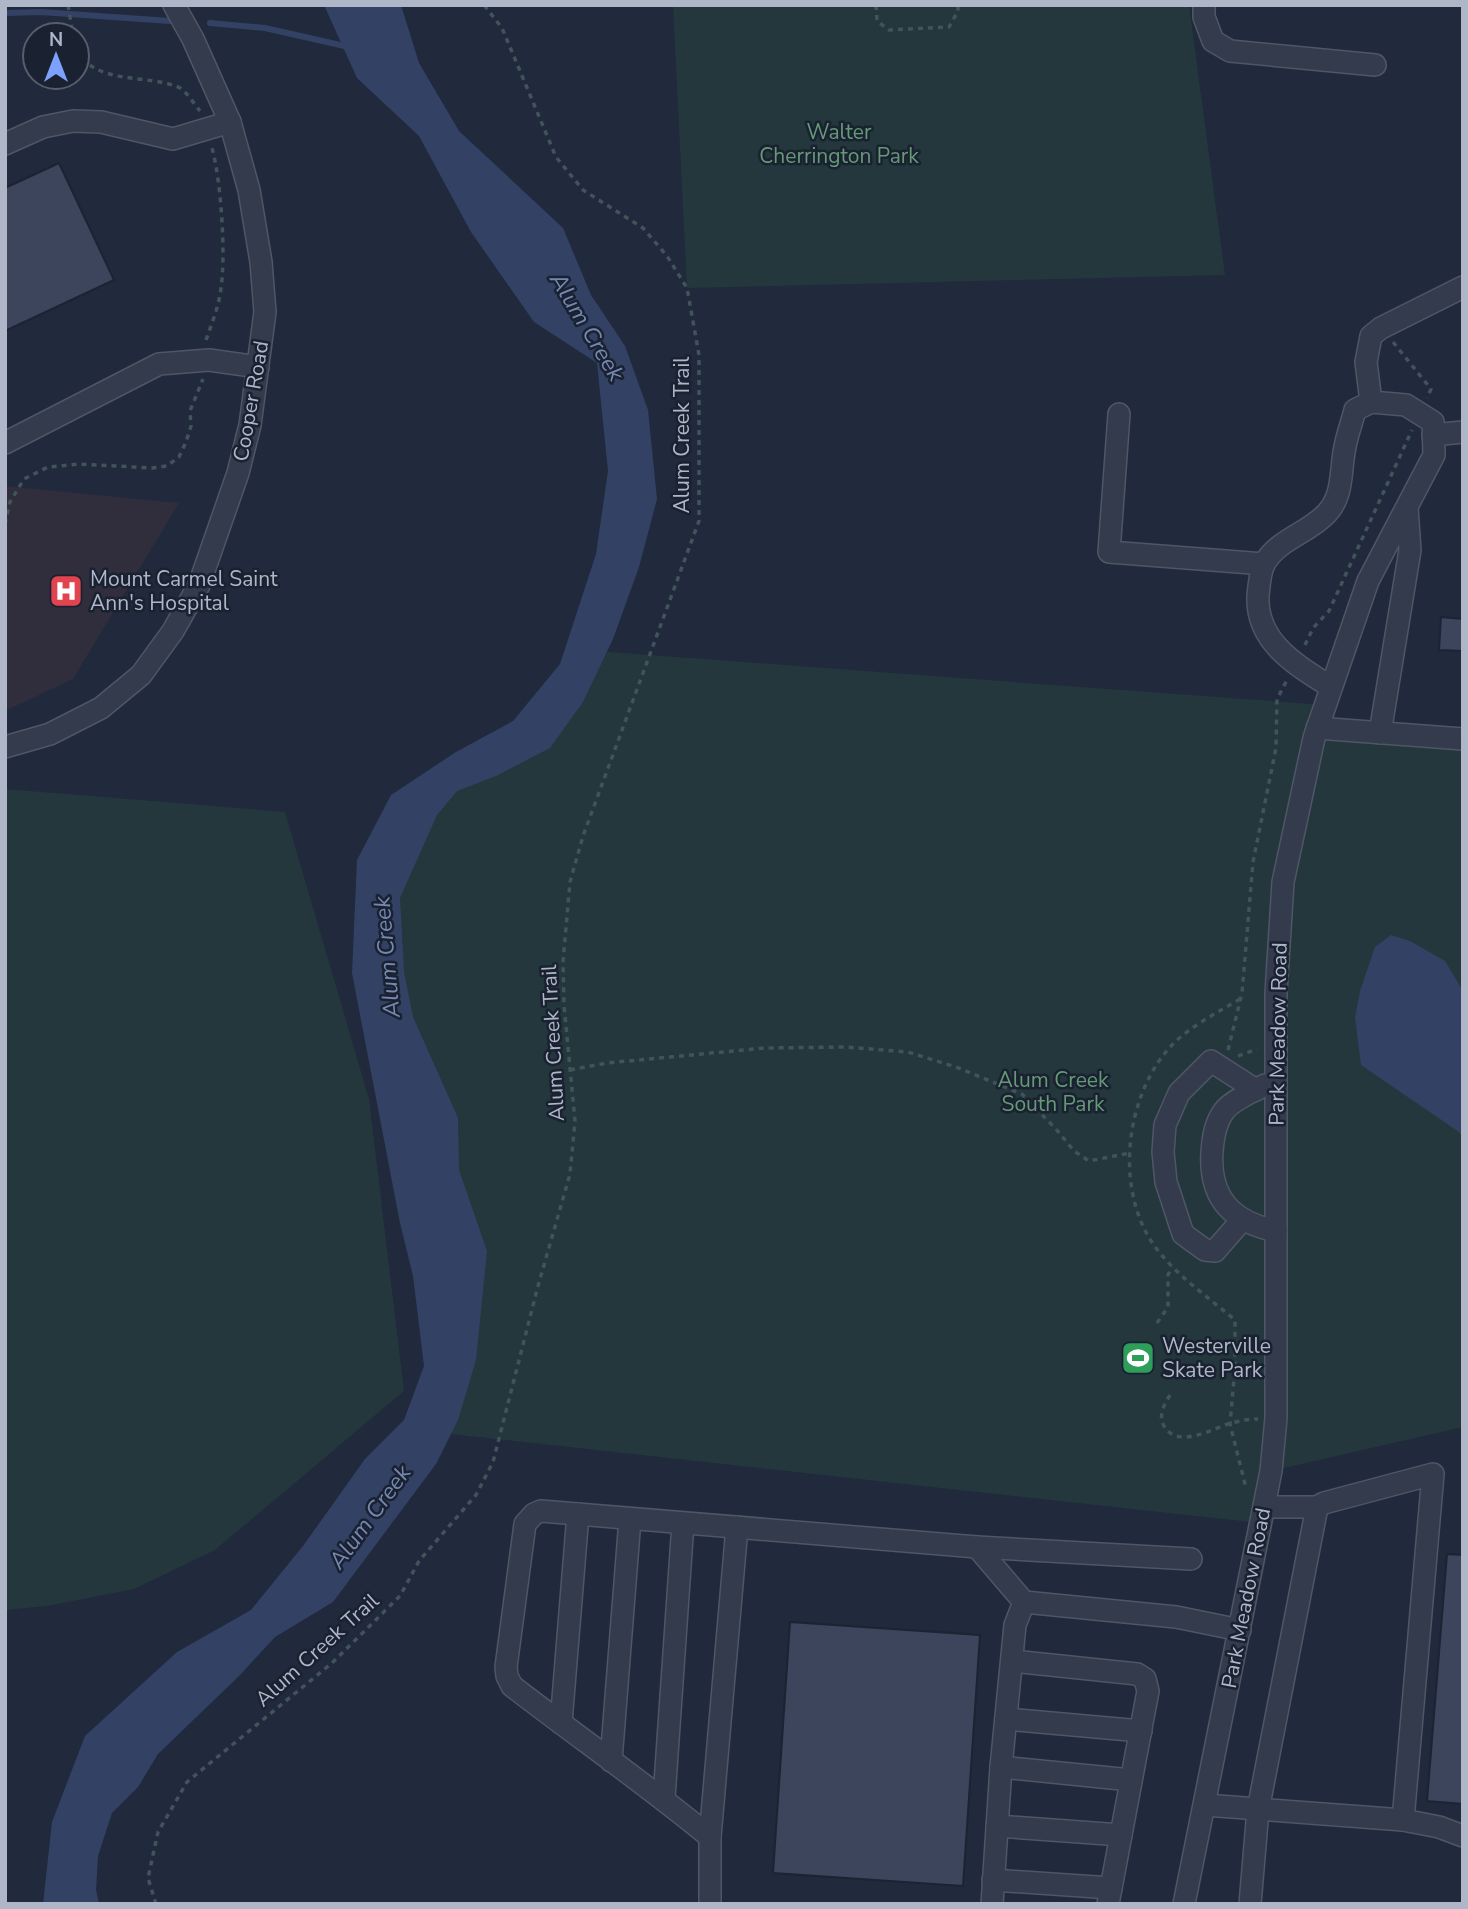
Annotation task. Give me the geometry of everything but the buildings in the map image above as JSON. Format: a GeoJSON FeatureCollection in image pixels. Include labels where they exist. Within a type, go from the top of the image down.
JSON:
{"type":"FeatureCollection","features":[{"type":"Feature","properties":{"kind":"street","name":"Cooper Road"},"geometry":{"type":"LineString","coordinates":[[5,747],[50,734],[101,708],[141,675],[173,631],[199,584],[238,473],[250,425],[265,312],[261,262],[249,190],[230,122],[193,39],[174,5]]}},
{"type":"Feature","properties":{"kind":"street"},"geometry":{"type":"LineString","coordinates":[[1204,5],[1204,17],[1213,41],[1230,51],[1375,65]]}},
{"type":"Feature","properties":{"kind":"street"},"geometry":{"type":"LineString","coordinates":[[5,144],[43,127],[73,121],[101,122],[173,139],[230,122]]}},
{"type":"Feature","properties":{"kind":"street"},"geometry":{"type":"LineString","coordinates":[[1371,402],[1366,362],[1371,335],[1463,287]]}},
{"type":"Feature","properties":{"kind":"street"},"geometry":{"type":"LineString","coordinates":[[5,443],[159,364],[205,361],[258,367]]}},
{"type":"Feature","properties":{"kind":"street"},"geometry":{"type":"LineString","coordinates":[[1331,687],[1301,668],[1267,636],[1258,611],[1259,586],[1264,564],[1285,542],[1327,513],[1342,483],[1345,447],[1355,410],[1371,402],[1406,405],[1433,422],[1434,445],[1463,432]]}},
{"type":"Feature","properties":{"kind":"street"},"geometry":{"type":"LineString","coordinates":[[1119,414],[1109,552],[1264,564]]}},
{"type":"Feature","properties":{"kind":"street","name":"Park Meadow Road"},"geometry":{"type":"LineString","coordinates":[[1184,1904],[1271,1471],[1276,1418],[1276,993],[1283,882],[1317,727],[1368,581],[1407,508],[1434,445]]}},
{"type":"Feature","properties":{"kind":"street"},"geometry":{"type":"LineString","coordinates":[[1380,733],[1410,550],[1407,508]]}},
{"type":"Feature","properties":{"kind":"street"},"geometry":{"type":"LineString","coordinates":[[1317,727],[1463,739]]}},
{"type":"Feature","properties":{"kind":"street"},"geometry":{"type":"LineString","coordinates":[[1242,1220],[1215,1251],[1205,1251],[1183,1234],[1166,1182],[1163,1152],[1165,1125],[1179,1093],[1211,1061],[1256,1090]]}},
{"type":"Feature","properties":{"kind":"street"},"geometry":{"type":"LineString","coordinates":[[1276,1079],[1225,1109],[1213,1134],[1211,1163],[1214,1185],[1223,1203],[1242,1220],[1256,1227],[1276,1231]]}},
{"type":"Feature","properties":{"kind":"street"},"geometry":{"type":"LineString","coordinates":[[1264,1507],[1317,1507],[1433,1474],[1403,1821]]}},
{"type":"Feature","properties":{"kind":"street"},"geometry":{"type":"LineString","coordinates":[[1250,1904],[1258,1810],[1317,1507]]}},
{"type":"Feature","properties":{"kind":"street"},"geometry":{"type":"LineString","coordinates":[[710,1837],[664,1798],[512,1686],[506,1667],[525,1524],[534,1514],[541,1511],[977,1547],[1191,1559]]}},
{"type":"Feature","properties":{"kind":"street"},"geometry":{"type":"LineString","coordinates":[[561,1723],[578,1514]]}},
{"type":"Feature","properties":{"kind":"street"},"geometry":{"type":"LineString","coordinates":[[611,1761],[630,1519]]}},
{"type":"Feature","properties":{"kind":"street"},"geometry":{"type":"LineString","coordinates":[[664,1798],[683,1523]]}},
{"type":"Feature","properties":{"kind":"street"},"geometry":{"type":"LineString","coordinates":[[710,1904],[710,1837],[737,1527]]}},
{"type":"Feature","properties":{"kind":"street"},"geometry":{"type":"LineString","coordinates":[[977,1547],[1024,1602],[1177,1617],[1240,1630]]}},
{"type":"Feature","properties":{"kind":"street"},"geometry":{"type":"LineString","coordinates":[[992,1904],[1001,1767],[1015,1625],[1024,1602]]}},
{"type":"Feature","properties":{"kind":"street"},"geometry":{"type":"LineString","coordinates":[[993,1880],[1109,1896],[1148,1690],[1145,1679],[1137,1674],[1012,1661]]}},
{"type":"Feature","properties":{"kind":"street"},"geometry":{"type":"LineString","coordinates":[[1006,1719],[1141,1731]]}},
{"type":"Feature","properties":{"kind":"street"},"geometry":{"type":"LineString","coordinates":[[1001,1767],[1131,1780]]}},
{"type":"Feature","properties":{"kind":"street"},"geometry":{"type":"LineString","coordinates":[[1205,1805],[1403,1821],[1439,1826],[1463,1836]]}},
{"type":"Feature","properties":{"kind":"street"},"geometry":{"type":"LineString","coordinates":[[997,1826],[1121,1835]]}},
{"type":"Feature","properties":{"kind":"path","name":"Alum Creek Trail"},"geometry":{"type":"LineString","coordinates":[[156,1904],[148,1878],[158,1832],[187,1782],[332,1663],[400,1596],[419,1561],[476,1495],[493,1462],[570,1174],[575,1121],[563,962],[570,882],[583,836],[699,521],[699,355],[687,288],[667,256],[643,228],[583,190],[556,157],[502,28],[484,5]]}},
{"type":"Feature","properties":{"kind":"path"},"geometry":{"type":"LineString","coordinates":[[876,5],[877,21],[890,30],[949,27],[958,11],[958,5]]}},
{"type":"Feature","properties":{"kind":"path"},"geometry":{"type":"LineString","coordinates":[[5,524],[10,502],[24,479],[48,467],[79,464],[152,468],[167,466],[179,457],[191,426],[190,411],[205,376],[206,343],[221,288],[223,259],[217,165],[203,115],[180,87],[91,66]]}},
{"type":"Feature","properties":{"kind":"path"},"geometry":{"type":"LineString","coordinates":[[1228,1073],[1227,1062],[1245,1052],[1276,1045]]}},
{"type":"Feature","properties":{"kind":"path"},"geometry":{"type":"LineString","coordinates":[[570,1070],[607,1063],[765,1048],[845,1047],[908,1052],[956,1067],[1022,1094],[1073,1151],[1089,1161],[1129,1153]]}},
{"type":"Feature","properties":{"kind":"path"},"geometry":{"type":"LineString","coordinates":[[1157,1323],[1168,1307],[1168,1275],[1172,1267]]}},
{"type":"Feature","properties":{"kind":"path"},"geometry":{"type":"LineString","coordinates":[[1235,1320],[1235,1367],[1230,1424],[1247,1493]]}},
{"type":"Feature","properties":{"kind":"path"},"geometry":{"type":"LineString","coordinates":[[1170,1395],[1163,1407],[1161,1418],[1165,1428],[1172,1434],[1203,1434],[1230,1424],[1276,1418]]}},
{"type":"Feature","properties":{"kind":"shaded area","name":"Mount Carmel Saint Ann's Hospital"},"geometry":{"type":"Polygon","coordinates":[[[5,486],[179,503],[73,679],[5,711],[5,486]]]}},
{"type":"Feature","properties":{"kind":"green space","name":"Walter Cherrington Park"},"geometry":{"type":"Polygon","coordinates":[[[673,5],[1189,5],[1225,275],[687,288],[673,5]]]}},
{"type":"Feature","properties":{"kind":"green space","name":"Alum Creek South Park"},"geometry":{"type":"Polygon","coordinates":[[[582,650],[1325,705],[1314,737],[1463,746],[1463,1427],[1271,1471],[1260,1523],[432,1432],[380,890],[422,791],[531,728],[582,650]]]}},
{"type":"Feature","properties":{"kind":"green space"},"geometry":{"type":"Polygon","coordinates":[[[5,789],[285,812],[369,1099],[404,1391],[215,1550],[134,1589],[47,1606],[5,1610],[5,789]]]}},
{"type":"Feature","properties":{"kind":"water","name":"Alum Creek"},"geometry":{"type":"Polygon","coordinates":[[[324,5],[401,5],[419,63],[459,131],[563,228],[591,295],[625,346],[648,410],[657,499],[639,567],[613,639],[583,702],[550,748],[496,776],[457,791],[437,815],[400,898],[404,972],[413,1017],[458,1118],[459,1170],[487,1251],[476,1360],[458,1420],[436,1464],[333,1602],[275,1637],[239,1676],[158,1754],[138,1787],[112,1813],[98,1856],[96,1890],[99,1904],[43,1904],[52,1822],[85,1736],[177,1652],[251,1610],[303,1546],[365,1459],[404,1420],[424,1366],[413,1276],[400,1223],[352,973],[357,860],[391,795],[456,752],[513,721],[560,664],[596,554],[608,471],[597,363],[534,322],[471,232],[419,136],[357,78],[324,5]]]}},
{"type":"Feature","properties":{"kind":"water"},"geometry":{"type":"Polygon","coordinates":[[[1391,935],[1410,941],[1445,961],[1463,991],[1463,1138],[1459,1132],[1361,1065],[1355,1018],[1360,991],[1375,947],[1391,935]]]}},
{"type":"Feature","properties":{"kind":"waterway"},"geometry":{"type":"LineString","coordinates":[[5,13],[41,12],[170,21]]}},
{"type":"Feature","properties":{"kind":"waterway"},"geometry":{"type":"LineString","coordinates":[[210,23],[265,28],[349,47]]}},
{"type":"Feature","properties":{"kind":"place","name":"Mount Carmel Saint Ann's Hospital"},"geometry":{"type":"Point","coordinates":[66,591]}},
{"type":"Feature","properties":{"kind":"place","name":"Westerville Skate Park"},"geometry":{"type":"Point","coordinates":[1138,1358]}}]}
